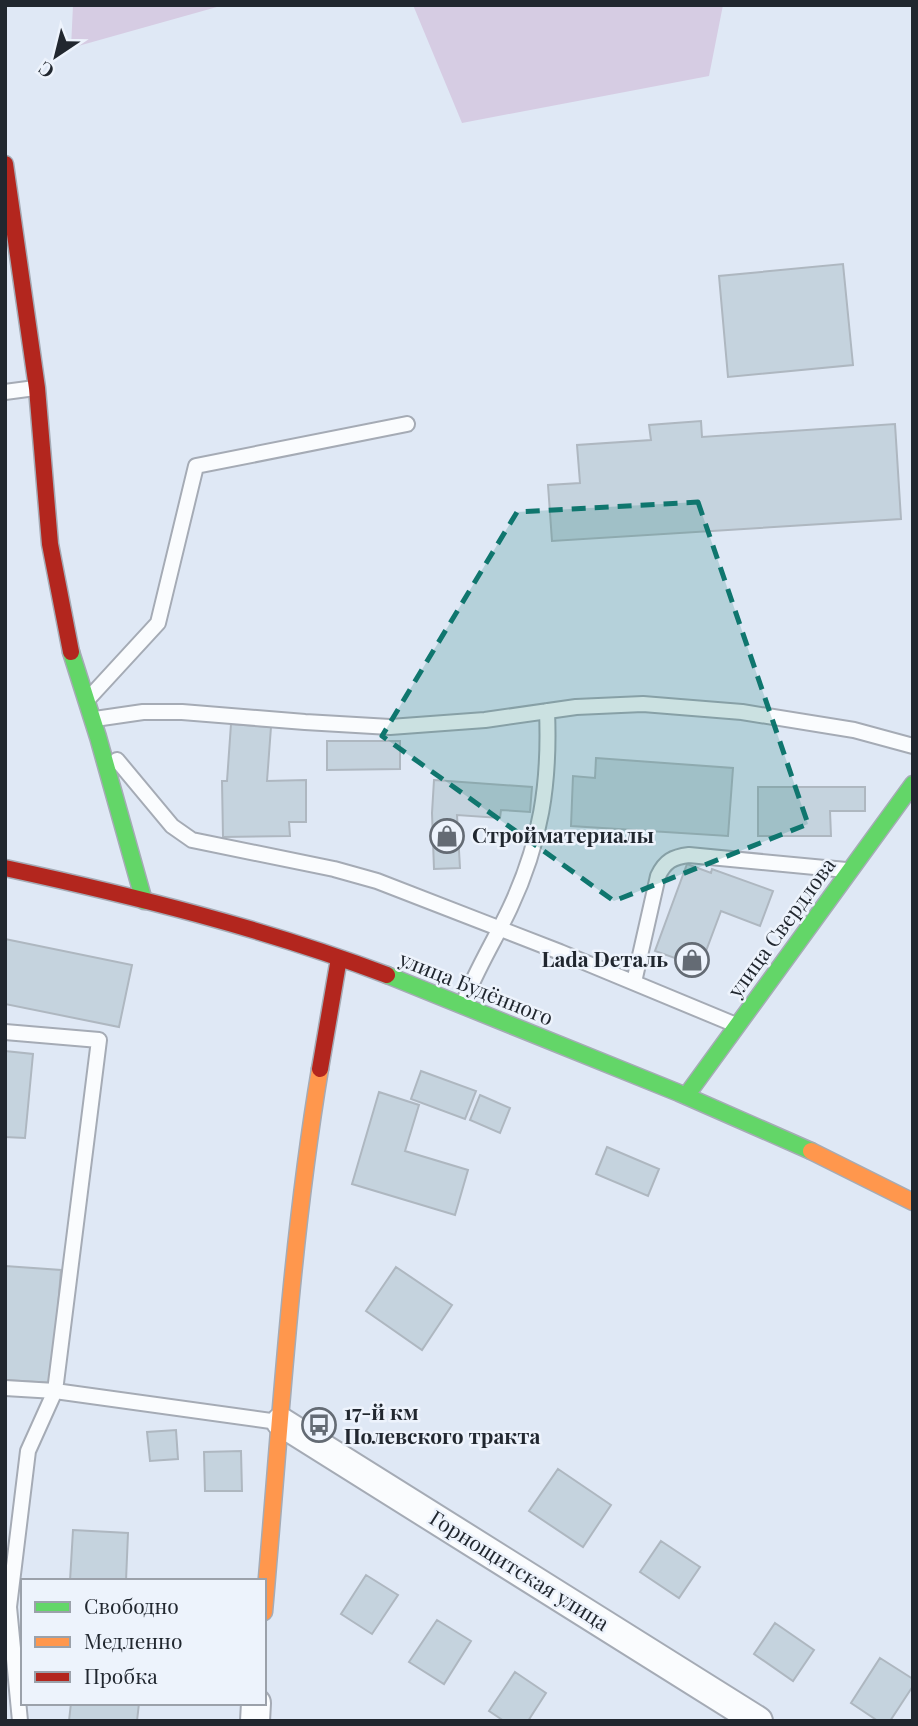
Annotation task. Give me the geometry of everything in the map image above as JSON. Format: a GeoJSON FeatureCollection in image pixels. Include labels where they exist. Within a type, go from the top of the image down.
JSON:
{"type":"FeatureCollection","features":[{"type":"Feature","properties":{"kind":"street"},"geometry":{"type":"LineString","coordinates":[[5,164],[37,388],[50,544],[64,622],[144,901]]}},
{"type":"Feature","properties":{"kind":"street","name":"улица Свердлова"},"geometry":{"type":"LineString","coordinates":[[686,1096],[913,784]]}},
{"type":"Feature","properties":{"kind":"street","name":"улица Будённого"},"geometry":{"type":"LineString","coordinates":[[5,868],[225,922],[339,958],[463,1005],[686,1096],[869,1178],[913,1202]]}},
{"type":"Feature","properties":{"kind":"street"},"geometry":{"type":"LineString","coordinates":[[266,1590],[309,1137],[339,958]]}},
{"type":"Feature","properties":{"kind":"street","name":"Горнощитская улица"},"geometry":{"type":"LineString","coordinates":[[281,1422],[758,1721]]}},
{"type":"Feature","properties":{"kind":"lane"},"geometry":{"type":"LineString","coordinates":[[5,392],[37,388]]}},
{"type":"Feature","properties":{"kind":"lane"},"geometry":{"type":"LineString","coordinates":[[85,701],[158,623],[196,466],[407,424]]}},
{"type":"Feature","properties":{"kind":"lane"},"geometry":{"type":"LineString","coordinates":[[92,720],[143,712],[182,712],[390,727],[485,720],[608,705],[643,704],[742,712],[854,730],[913,746]]}},
{"type":"Feature","properties":{"kind":"lane"},"geometry":{"type":"LineString","coordinates":[[463,1005],[474,976],[522,882],[540,827],[548,774],[547,711]]}},
{"type":"Feature","properties":{"kind":"lane"},"geometry":{"type":"LineString","coordinates":[[98,737],[172,826],[192,840],[353,873],[500,928],[738,1026]]}},
{"type":"Feature","properties":{"kind":"lane"},"geometry":{"type":"LineString","coordinates":[[634,982],[658,876],[663,866],[674,857],[689,855],[850,870]]}},
{"type":"Feature","properties":{"kind":"lane"},"geometry":{"type":"LineString","coordinates":[[5,1032],[99,1040],[55,1391],[28,1451],[7,1607],[20,1721]]}},
{"type":"Feature","properties":{"kind":"lane"},"geometry":{"type":"LineString","coordinates":[[5,1388],[55,1391],[281,1422]]}},
{"type":"Feature","properties":{"kind":"highlighted area"},"geometry":{"type":"Polygon","coordinates":[[[698,502],[808,824],[614,901],[382,736],[517,512],[698,502]]]}},
{"type":"Feature","properties":{"kind":"shaded area"},"geometry":{"type":"Polygon","coordinates":[[[73,5],[224,5],[71,48],[73,5]]]}},
{"type":"Feature","properties":{"kind":"shaded area"},"geometry":{"type":"Polygon","coordinates":[[[413,5],[723,5],[709,76],[462,123],[413,5]]]}},
{"type":"Feature","properties":{"kind":"building"},"geometry":{"type":"Polygon","coordinates":[[[843,264],[853,365],[728,377],[719,276],[843,264]]]}},
{"type":"Feature","properties":{"kind":"building"},"geometry":{"type":"Polygon","coordinates":[[[701,421],[702,437],[895,424],[901,519],[552,541],[548,485],[580,483],[577,445],[651,440],[649,425],[701,421]]]}},
{"type":"Feature","properties":{"kind":"building"},"geometry":{"type":"Polygon","coordinates":[[[231,724],[271,727],[267,781],[306,780],[306,822],[289,822],[290,836],[223,837],[222,781],[227,781],[231,724]]]}},
{"type":"Feature","properties":{"kind":"building"},"geometry":{"type":"Polygon","coordinates":[[[327,741],[400,741],[400,769],[327,770],[327,741]]]}},
{"type":"Feature","properties":{"kind":"building"},"geometry":{"type":"Polygon","coordinates":[[[596,758],[733,768],[728,836],[571,826],[573,776],[595,778],[596,758]]]}},
{"type":"Feature","properties":{"kind":"building"},"geometry":{"type":"Polygon","coordinates":[[[434,780],[532,787],[530,812],[501,810],[500,818],[457,815],[460,868],[434,869],[434,780]]]}},
{"type":"Feature","properties":{"kind":"building"},"geometry":{"type":"Polygon","coordinates":[[[758,787],[865,787],[865,811],[830,811],[831,836],[758,836],[758,787]]]}},
{"type":"Feature","properties":{"kind":"building"},"geometry":{"type":"Polygon","coordinates":[[[687,864],[711,873],[712,869],[773,891],[760,926],[721,911],[700,967],[655,951],[687,864]]]}},
{"type":"Feature","properties":{"kind":"building"},"geometry":{"type":"Polygon","coordinates":[[[5,939],[132,965],[119,1027],[5,1004],[5,939]]]}},
{"type":"Feature","properties":{"kind":"building"},"geometry":{"type":"Polygon","coordinates":[[[5,1051],[33,1054],[25,1138],[5,1137],[5,1051]]]}},
{"type":"Feature","properties":{"kind":"building"},"geometry":{"type":"Polygon","coordinates":[[[421,1071],[476,1091],[465,1119],[411,1099],[421,1071]]]}},
{"type":"Feature","properties":{"kind":"building"},"geometry":{"type":"Polygon","coordinates":[[[379,1092],[419,1105],[405,1151],[468,1170],[455,1215],[352,1184],[379,1092]]]}},
{"type":"Feature","properties":{"kind":"building"},"geometry":{"type":"Polygon","coordinates":[[[480,1095],[510,1108],[500,1133],[470,1120],[480,1095]]]}},
{"type":"Feature","properties":{"kind":"building"},"geometry":{"type":"Polygon","coordinates":[[[607,1147],[659,1169],[648,1196],[596,1174],[607,1147]]]}},
{"type":"Feature","properties":{"kind":"building"},"geometry":{"type":"Polygon","coordinates":[[[5,1266],[61,1270],[52,1383],[5,1380],[5,1266]]]}},
{"type":"Feature","properties":{"kind":"building"},"geometry":{"type":"Polygon","coordinates":[[[396,1267],[452,1305],[422,1350],[366,1311],[396,1267]]]}},
{"type":"Feature","properties":{"kind":"building"},"geometry":{"type":"Polygon","coordinates":[[[176,1430],[178,1459],[150,1461],[147,1432],[176,1430]]]}},
{"type":"Feature","properties":{"kind":"building"},"geometry":{"type":"Polygon","coordinates":[[[241,1451],[242,1491],[205,1491],[204,1452],[241,1451]]]}},
{"type":"Feature","properties":{"kind":"building"},"geometry":{"type":"Polygon","coordinates":[[[558,1469],[611,1505],[583,1547],[529,1511],[558,1469]]]}},
{"type":"Feature","properties":{"kind":"building"},"geometry":{"type":"Polygon","coordinates":[[[73,1530],[128,1533],[126,1579],[70,1579],[73,1530]]]}},
{"type":"Feature","properties":{"kind":"building"},"geometry":{"type":"Polygon","coordinates":[[[661,1541],[700,1567],[679,1598],[640,1572],[661,1541]]]}},
{"type":"Feature","properties":{"kind":"building"},"geometry":{"type":"Polygon","coordinates":[[[366,1575],[398,1595],[372,1634],[341,1614],[366,1575]]]}},
{"type":"Feature","properties":{"kind":"building"},"geometry":{"type":"Polygon","coordinates":[[[437,1620],[471,1641],[444,1684],[409,1662],[437,1620]]]}},
{"type":"Feature","properties":{"kind":"building"},"geometry":{"type":"Polygon","coordinates":[[[775,1623],[814,1650],[793,1681],[754,1654],[775,1623]]]}},
{"type":"Feature","properties":{"kind":"building"},"geometry":{"type":"Polygon","coordinates":[[[880,1658],[913,1679],[913,1686],[890,1721],[878,1721],[851,1703],[880,1658]]]}},
{"type":"Feature","properties":{"kind":"building"},"geometry":{"type":"Polygon","coordinates":[[[515,1672],[546,1693],[528,1721],[504,1721],[489,1711],[515,1672]]]}},
{"type":"Feature","properties":{"kind":"building"},"geometry":{"type":"Polygon","coordinates":[[[71,1705],[139,1705],[137,1721],[69,1721],[71,1705]]]}},
{"type":"Feature","properties":{"kind":"traffic: fast"},"geometry":{"type":"LineString","coordinates":[[71,652],[144,901]]}},
{"type":"Feature","properties":{"kind":"traffic: fast"},"geometry":{"type":"LineString","coordinates":[[686,1096],[913,784]]}},
{"type":"Feature","properties":{"kind":"traffic: fast"},"geometry":{"type":"LineString","coordinates":[[387,975],[679,1093],[811,1151]]}},
{"type":"Feature","properties":{"kind":"traffic: slow"},"geometry":{"type":"LineString","coordinates":[[266,1588],[293,1272],[320,1069]]}},
{"type":"Feature","properties":{"kind":"traffic: slow"},"geometry":{"type":"LineString","coordinates":[[811,1151],[913,1202]]}},
{"type":"Feature","properties":{"kind":"traffic: jam"},"geometry":{"type":"LineString","coordinates":[[5,164],[37,388],[50,544],[71,652]]}},
{"type":"Feature","properties":{"kind":"traffic: jam"},"geometry":{"type":"LineString","coordinates":[[5,868],[198,914],[293,942],[387,975]]}},
{"type":"Feature","properties":{"kind":"traffic: jam"},"geometry":{"type":"LineString","coordinates":[[320,1069],[339,958]]}},
{"type":"Feature","properties":{"kind":"place","name":"Стройматериалы"},"geometry":{"type":"Point","coordinates":[447,836]}},
{"type":"Feature","properties":{"kind":"place","name":"Lada Dеталь"},"geometry":{"type":"Point","coordinates":[692,960]}},
{"type":"Feature","properties":{"kind":"place","name":"17-й км Полевского тракта"},"geometry":{"type":"Point","coordinates":[319,1425]}}]}
